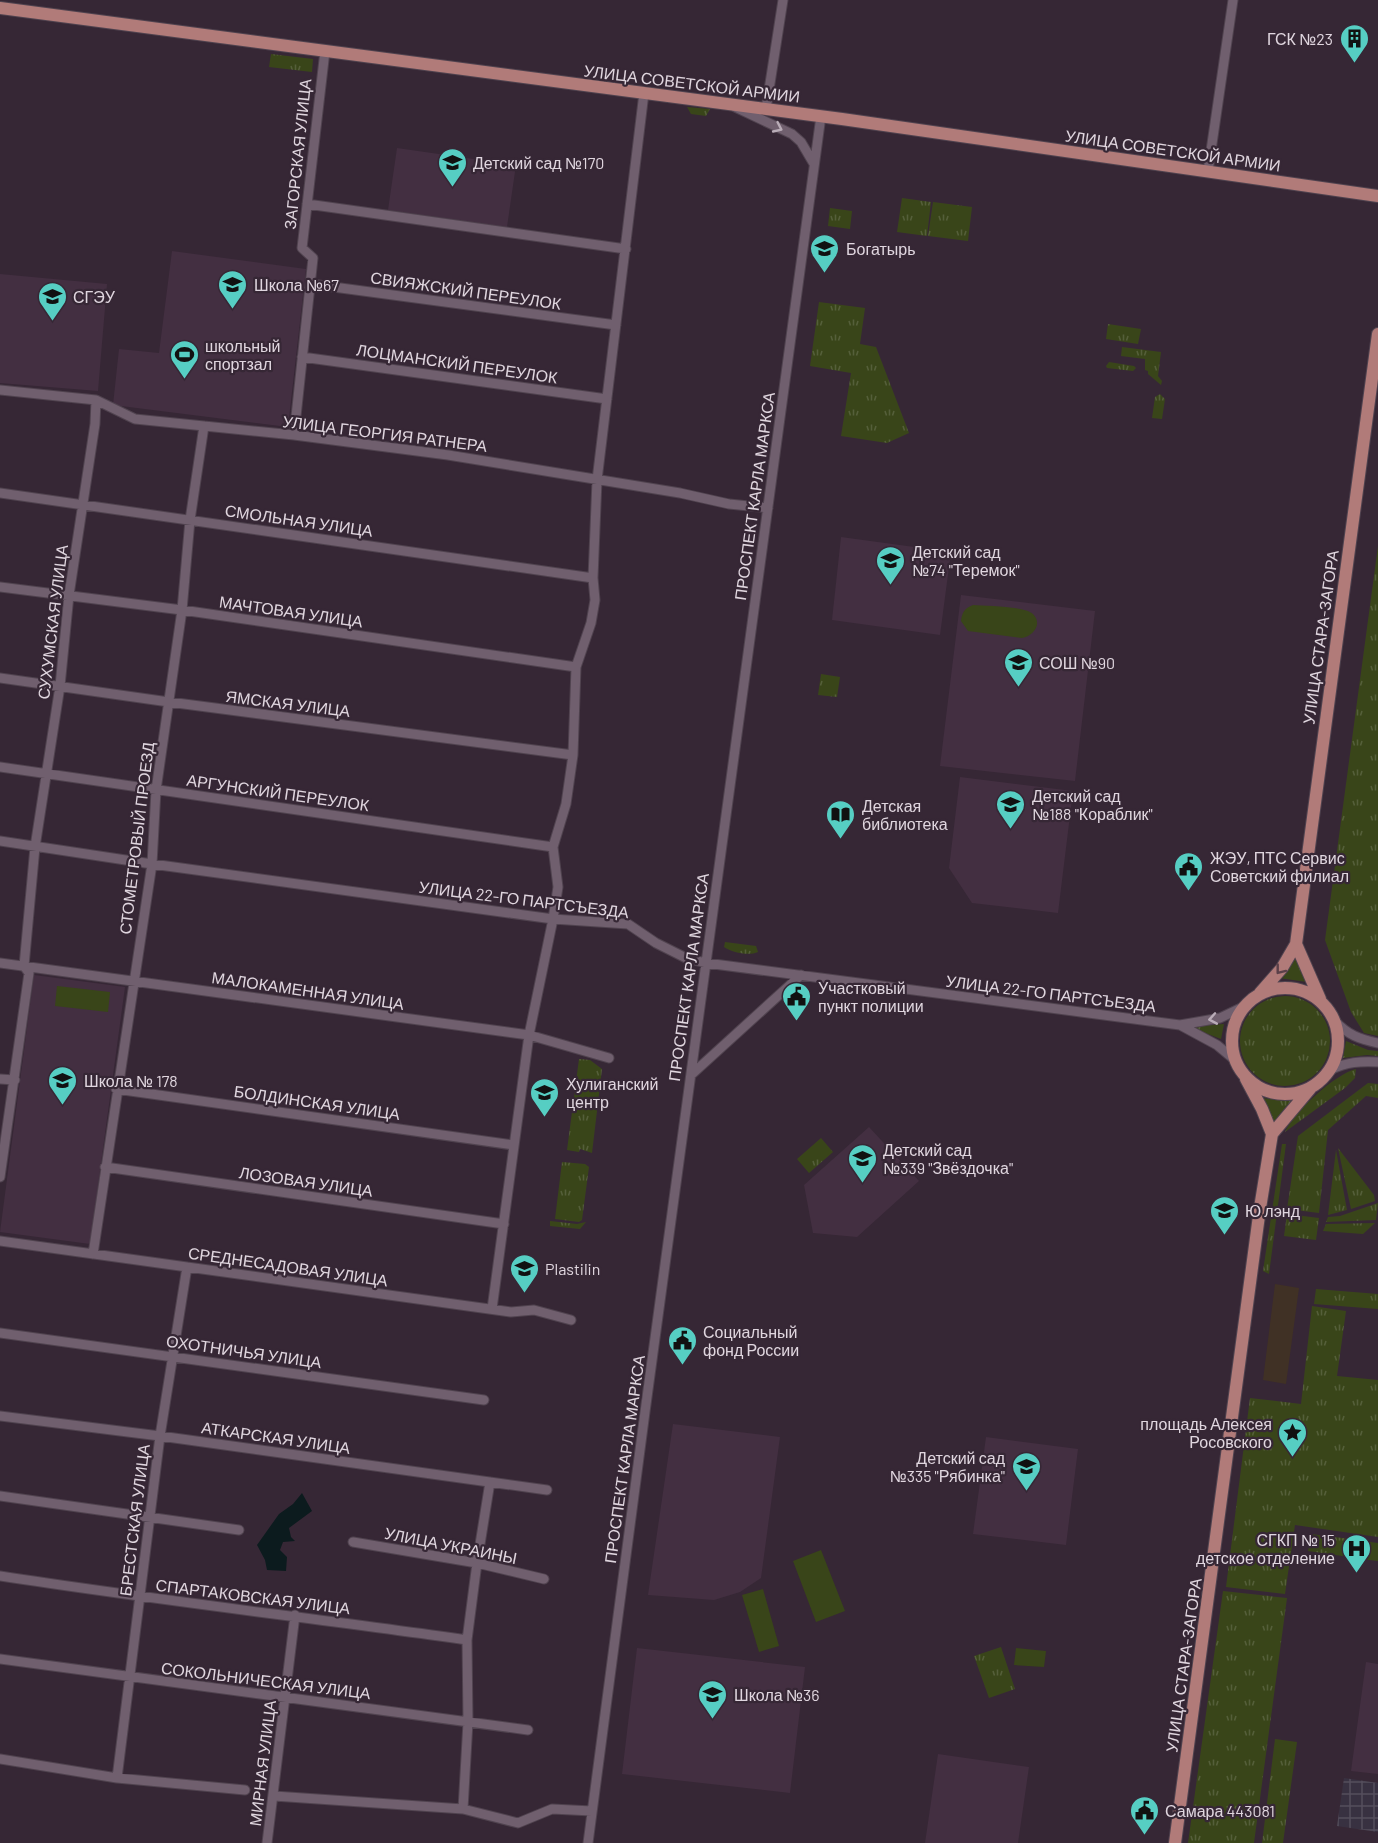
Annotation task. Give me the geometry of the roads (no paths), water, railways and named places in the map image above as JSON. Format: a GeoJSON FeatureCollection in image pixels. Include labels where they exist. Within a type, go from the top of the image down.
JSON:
{"type":"FeatureCollection","features":[{"type":"Feature","properties":{"kind":"main road","name":"УЛИЦА СОВЕТСКОЙ АРМИИ"},"geometry":{"type":"LineString","coordinates":[[0,8],[821,116],[1378,196]]}},
{"type":"Feature","properties":{"kind":"main road","name":"УЛИЦА СТАРА-ЗАГОРА"},"geometry":{"type":"LineString","coordinates":[[1260,993],[1282,968],[1296,944],[1378,334]]}},
{"type":"Feature","properties":{"kind":"main road"},"geometry":{"type":"LineString","coordinates":[[1296,944],[1320,999],[1335,1021],[1339,1040],[1337,1056],[1330,1070],[1310,1089],[1272,1134],[1262,1109],[1235,1060],[1232,1041],[1235,1021],[1243,1007],[1260,993],[1280,987],[1298,988],[1320,999]]}},
{"type":"Feature","properties":{"kind":"main road"},"geometry":{"type":"LineString","coordinates":[[1244,1075],[1259,1087],[1277,1094],[1293,1094],[1310,1089]]}},
{"type":"Feature","properties":{"kind":"main road","name":"УЛИЦА СТАРА-ЗАГОРА"},"geometry":{"type":"LineString","coordinates":[[1175,1843],[1260,1208],[1272,1134]]}},
{"type":"Feature","properties":{"kind":"street"},"geometry":{"type":"LineString","coordinates":[[766,109],[783,0]]}},
{"type":"Feature","properties":{"kind":"street"},"geometry":{"type":"LineString","coordinates":[[1208,171],[1233,0]]}},
{"type":"Feature","properties":{"kind":"street","name":"ЗАГОРСКАЯ УЛИЦА"},"geometry":{"type":"LineString","coordinates":[[294,435],[313,258],[302,248],[325,51]]}},
{"type":"Feature","properties":{"kind":"street"},"geometry":{"type":"LineString","coordinates":[[492,1309],[529,1035],[558,887],[553,847],[566,804],[573,755],[576,668],[591,623],[595,600],[593,578],[597,480],[645,93]]}},
{"type":"Feature","properties":{"kind":"street"},"geometry":{"type":"LineString","coordinates":[[730,104],[792,134],[801,142],[814,164]]}},
{"type":"Feature","properties":{"kind":"street","name":"ПРОСПЕКТ КАРЛА МАРКСА"},"geometry":{"type":"LineString","coordinates":[[588,1843],[821,116]]}},
{"type":"Feature","properties":{"kind":"street"},"geometry":{"type":"LineString","coordinates":[[307,204],[626,249]]}},
{"type":"Feature","properties":{"kind":"street","name":"СВИЯЖСКИЙ ПЕРЕУЛОК"},"geometry":{"type":"LineString","coordinates":[[311,284],[616,325]]}},
{"type":"Feature","properties":{"kind":"street","name":"ЛОЦМАНСКИЙ ПЕРЕУЛОК"},"geometry":{"type":"LineString","coordinates":[[302,357],[607,399]]}},
{"type":"Feature","properties":{"kind":"street","name":"УЛИЦА ГЕОРГИЯ РАТНЕРА"},"geometry":{"type":"LineString","coordinates":[[0,390],[96,400],[135,419],[448,454],[680,493],[729,504],[768,508]]}},
{"type":"Feature","properties":{"kind":"street","name":"СУХУМСКАЯ УЛИЦА"},"geometry":{"type":"LineString","coordinates":[[0,1177],[29,973],[24,966],[35,847],[60,686],[69,595],[95,424],[96,400]]}},
{"type":"Feature","properties":{"kind":"street","name":"СТОМЕТРОВЫЙ ПРОЕЗД"},"geometry":{"type":"LineString","coordinates":[[93,1254],[116,1089],[152,864],[156,790],[182,610],[190,520],[204,426]]}},
{"type":"Feature","properties":{"kind":"street","name":"СМОЛЬНАЯ УЛИЦА"},"geometry":{"type":"LineString","coordinates":[[0,493],[593,578]]}},
{"type":"Feature","properties":{"kind":"street","name":"МАЧТОВАЯ УЛИЦА"},"geometry":{"type":"LineString","coordinates":[[0,586],[182,610],[576,668]]}},
{"type":"Feature","properties":{"kind":"street","name":"ЯМСКАЯ УЛИЦА"},"geometry":{"type":"LineString","coordinates":[[0,678],[573,755]]}},
{"type":"Feature","properties":{"kind":"street","name":"АРГУНСКИЙ ПЕРЕУЛОК"},"geometry":{"type":"LineString","coordinates":[[0,768],[553,847]]}},
{"type":"Feature","properties":{"kind":"street","name":"УЛИЦА 22-ГО ПАРТСЪЕЗДА"},"geometry":{"type":"LineString","coordinates":[[0,841],[553,919],[628,924],[656,943],[686,958],[706,963],[1180,1025],[1220,1018],[1243,1007]]}},
{"type":"Feature","properties":{"kind":"street","name":"МАЛОКАМЕННАЯ УЛИЦА"},"geometry":{"type":"LineString","coordinates":[[0,963],[529,1035],[609,1058]]}},
{"type":"Feature","properties":{"kind":"street"},"geometry":{"type":"LineString","coordinates":[[691,1075],[801,975]]}},
{"type":"Feature","properties":{"kind":"street"},"geometry":{"type":"LineString","coordinates":[[1335,1021],[1346,1033],[1359,1039],[1378,1043]]}},
{"type":"Feature","properties":{"kind":"street","name":"УЛИЦА 22-ГО ПАРТСЪЕЗДА"},"geometry":{"type":"LineString","coordinates":[[1180,1025],[1217,1045],[1235,1060]]}},
{"type":"Feature","properties":{"kind":"street"},"geometry":{"type":"LineString","coordinates":[[1330,1070],[1344,1063],[1378,1062]]}},
{"type":"Feature","properties":{"kind":"street"},"geometry":{"type":"LineString","coordinates":[[0,1079],[15,1080]]}},
{"type":"Feature","properties":{"kind":"street","name":"БОЛДИНСКАЯ УЛИЦА"},"geometry":{"type":"LineString","coordinates":[[116,1089],[513,1145]]}},
{"type":"Feature","properties":{"kind":"street","name":"ЛОЗОВАЯ УЛИЦА"},"geometry":{"type":"LineString","coordinates":[[105,1167],[504,1224]]}},
{"type":"Feature","properties":{"kind":"street","name":"СРЕДНЕСАДОВАЯ УЛИЦА"},"geometry":{"type":"LineString","coordinates":[[0,1241],[511,1312],[534,1310],[571,1320]]}},
{"type":"Feature","properties":{"kind":"street","name":"БРЕСТСКАЯ УЛИЦА"},"geometry":{"type":"LineString","coordinates":[[117,1778],[160,1436],[188,1267]]}},
{"type":"Feature","properties":{"kind":"street","name":"ОХОТНИЧЬЯ УЛИЦА"},"geometry":{"type":"LineString","coordinates":[[0,1333],[484,1400]]}},
{"type":"Feature","properties":{"kind":"street","name":"АТКАРСКАЯ УЛИЦА"},"geometry":{"type":"LineString","coordinates":[[0,1416],[547,1490]]}},
{"type":"Feature","properties":{"kind":"street"},"geometry":{"type":"LineString","coordinates":[[463,1809],[468,1722],[467,1640],[490,1482]]}},
{"type":"Feature","properties":{"kind":"street"},"geometry":{"type":"LineString","coordinates":[[0,1496],[239,1530]]}},
{"type":"Feature","properties":{"kind":"street","name":"УЛИЦА УКРАИНЫ"},"geometry":{"type":"LineString","coordinates":[[353,1542],[477,1563],[544,1579]]}},
{"type":"Feature","properties":{"kind":"street","name":"СПАРТАКОВСКАЯ УЛИЦА"},"geometry":{"type":"LineString","coordinates":[[0,1576],[139,1597],[295,1615],[467,1640]]}},
{"type":"Feature","properties":{"kind":"street","name":"МИРНАЯ УЛИЦА"},"geometry":{"type":"LineString","coordinates":[[267,1843],[295,1615]]}},
{"type":"Feature","properties":{"kind":"street","name":"СОКОЛЬНИЧЕСКАЯ УЛИЦА"},"geometry":{"type":"LineString","coordinates":[[0,1659],[528,1730]]}},
{"type":"Feature","properties":{"kind":"street"},"geometry":{"type":"LineString","coordinates":[[0,1759],[117,1778],[245,1790]]}},
{"type":"Feature","properties":{"kind":"street"},"geometry":{"type":"LineString","coordinates":[[274,1796],[463,1809],[518,1823],[552,1809],[592,1811]]}},
{"type":"Feature","properties":{"kind":"place","name":"ГСК №23"},"geometry":{"type":"Point","coordinates":[1354,64]}},
{"type":"Feature","properties":{"kind":"place","name":"Детский сад №170"},"geometry":{"type":"Point","coordinates":[452,188]}},
{"type":"Feature","properties":{"kind":"place","name":"Богатырь"},"geometry":{"type":"Point","coordinates":[825,274]}},
{"type":"Feature","properties":{"kind":"place","name":"Школа №67"},"geometry":{"type":"Point","coordinates":[233,310]}},
{"type":"Feature","properties":{"kind":"place","name":"СГЭУ"},"geometry":{"type":"Point","coordinates":[52,322]}},
{"type":"Feature","properties":{"kind":"place","name":"школьный спортзал"},"geometry":{"type":"Point","coordinates":[184,380]}},
{"type":"Feature","properties":{"kind":"place","name":"Детский сад №74 \"Теремок\""},"geometry":{"type":"Point","coordinates":[891,586]}},
{"type":"Feature","properties":{"kind":"place","name":"СОШ №90"},"geometry":{"type":"Point","coordinates":[1018,688]}},
{"type":"Feature","properties":{"kind":"place","name":"Детский сад №188 \"Кораблик\""},"geometry":{"type":"Point","coordinates":[1011,830]}},
{"type":"Feature","properties":{"kind":"place","name":"Детская библиотека"},"geometry":{"type":"Point","coordinates":[841,840]}},
{"type":"Feature","properties":{"kind":"place","name":"ЖЭУ, ПТС Сервис Советский филиал"},"geometry":{"type":"Point","coordinates":[1189,892]}},
{"type":"Feature","properties":{"kind":"place","name":"Участковый пункт полиции"},"geometry":{"type":"Point","coordinates":[797,1022]}},
{"type":"Feature","properties":{"kind":"place","name":"Школа № 178"},"geometry":{"type":"Point","coordinates":[63,1106]}},
{"type":"Feature","properties":{"kind":"place","name":"Хулиганский центр"},"geometry":{"type":"Point","coordinates":[545,1118]}},
{"type":"Feature","properties":{"kind":"place","name":"Детский сад №339 \"Звёздочка\""},"geometry":{"type":"Point","coordinates":[862,1184]}},
{"type":"Feature","properties":{"kind":"place","name":"Ю лэнд"},"geometry":{"type":"Point","coordinates":[1224,1236]}},
{"type":"Feature","properties":{"kind":"place","name":"Plastilin"},"geometry":{"type":"Point","coordinates":[524,1294]}},
{"type":"Feature","properties":{"kind":"place","name":"Социальный фонд России"},"geometry":{"type":"Point","coordinates":[682,1366]}},
{"type":"Feature","properties":{"kind":"place","name":"площадь Алексея Росовского"},"geometry":{"type":"Point","coordinates":[1293,1458]}},
{"type":"Feature","properties":{"kind":"place","name":"Детский сад №335 \"Рябинка\""},"geometry":{"type":"Point","coordinates":[1026,1492]}},
{"type":"Feature","properties":{"kind":"place","name":"СГКП № 15 детское отделение"},"geometry":{"type":"Point","coordinates":[1356,1574]}},
{"type":"Feature","properties":{"kind":"place","name":"Школа №36"},"geometry":{"type":"Point","coordinates":[713,1720]}},
{"type":"Feature","properties":{"kind":"place","name":"Самара 443081"},"geometry":{"type":"Point","coordinates":[1144,1836]}}]}
